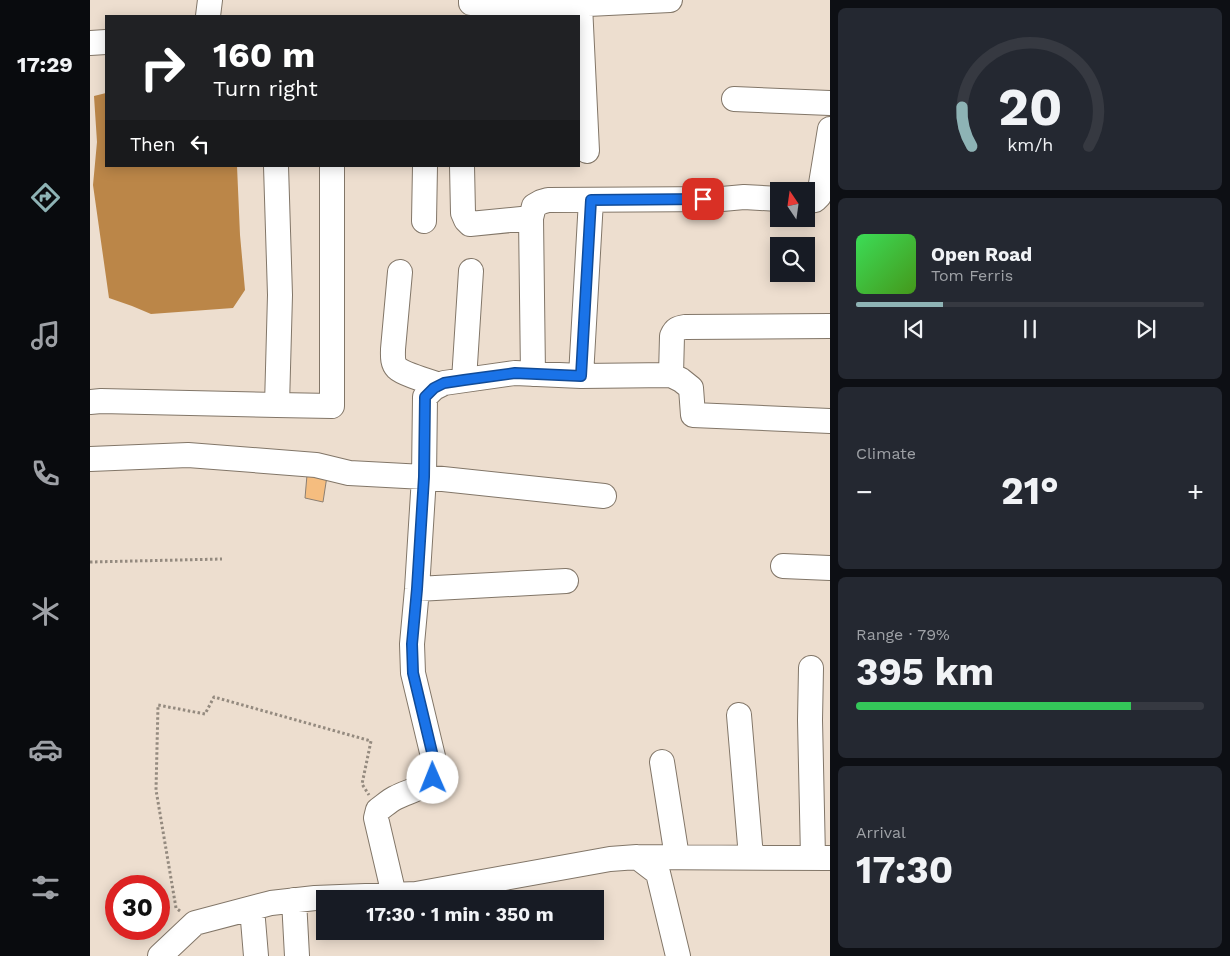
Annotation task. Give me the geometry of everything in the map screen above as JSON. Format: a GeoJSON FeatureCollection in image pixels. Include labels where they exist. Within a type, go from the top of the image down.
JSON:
{"type":"FeatureCollection","features":[{"type":"Feature","properties":{"kind":"street"},"geometry":{"type":"LineString","coordinates":[[208,15],[210,0]]}},
{"type":"Feature","properties":{"kind":"street"},"geometry":{"type":"LineString","coordinates":[[467,7],[520,10],[572,3],[670,0]]}},
{"type":"Feature","properties":{"kind":"street"},"geometry":{"type":"LineString","coordinates":[[90,43],[105,42]]}},
{"type":"Feature","properties":{"kind":"street"},"geometry":{"type":"LineString","coordinates":[[580,82],[587,151]]}},
{"type":"Feature","properties":{"kind":"street"},"geometry":{"type":"LineString","coordinates":[[734,99],[830,103]]}},
{"type":"Feature","properties":{"kind":"street"},"geometry":{"type":"LineString","coordinates":[[815,200],[819,196],[830,128]]}},
{"type":"Feature","properties":{"kind":"street"},"geometry":{"type":"LineString","coordinates":[[276,167],[280,295],[277,405]]}},
{"type":"Feature","properties":{"kind":"street"},"geometry":{"type":"LineString","coordinates":[[90,402],[332,406],[332,167]]}},
{"type":"Feature","properties":{"kind":"street"},"geometry":{"type":"LineString","coordinates":[[424,221],[426,167]]}},
{"type":"Feature","properties":{"kind":"street"},"geometry":{"type":"LineString","coordinates":[[462,167],[463,213],[470,224],[531,218]]}},
{"type":"Feature","properties":{"kind":"street"},"geometry":{"type":"LineString","coordinates":[[533,374],[531,218],[534,206],[548,200],[722,199],[744,196],[770,198]]}},
{"type":"Feature","properties":{"kind":"street"},"geometry":{"type":"LineString","coordinates":[[581,376],[591,200]]}},
{"type":"Feature","properties":{"kind":"street"},"geometry":{"type":"LineString","coordinates":[[464,380],[471,271]]}},
{"type":"Feature","properties":{"kind":"street"},"geometry":{"type":"LineString","coordinates":[[400,272],[393,360],[397,368],[440,385]]}},
{"type":"Feature","properties":{"kind":"street"},"geometry":{"type":"LineString","coordinates":[[671,375],[672,336],[677,328],[830,326]]}},
{"type":"Feature","properties":{"kind":"street"},"geometry":{"type":"LineString","coordinates":[[393,890],[376,818],[378,810],[393,799],[426,784],[433,778],[436,769],[413,673],[412,644],[424,477],[425,397],[434,388],[444,383],[515,373],[581,376],[671,375],[691,388],[693,415],[830,421]]}},
{"type":"Feature","properties":{"kind":"street"},"geometry":{"type":"LineString","coordinates":[[90,459],[188,455],[316,464],[349,473],[424,477],[604,496]]}},
{"type":"Feature","properties":{"kind":"street"},"geometry":{"type":"LineString","coordinates":[[783,566],[830,568]]}},
{"type":"Feature","properties":{"kind":"street"},"geometry":{"type":"LineString","coordinates":[[417,589],[566,581]]}},
{"type":"Feature","properties":{"kind":"street"},"geometry":{"type":"LineString","coordinates":[[438,890],[610,859],[637,857],[822,857],[810,720],[812,668]]}},
{"type":"Feature","properties":{"kind":"street"},"geometry":{"type":"LineString","coordinates":[[739,715],[751,857]]}},
{"type":"Feature","properties":{"kind":"street"},"geometry":{"type":"LineString","coordinates":[[662,762],[676,857]]}},
{"type":"Feature","properties":{"kind":"street"},"geometry":{"type":"LineString","coordinates":[[637,857],[658,873],[678,956]]}},
{"type":"Feature","properties":{"kind":"street"},"geometry":{"type":"LineString","coordinates":[[160,956],[187,938],[252,908],[271,903],[316,898]]}},
{"type":"Feature","properties":{"kind":"street"},"geometry":{"type":"LineString","coordinates":[[294,900],[297,956]]}},
{"type":"Feature","properties":{"kind":"street"},"geometry":{"type":"LineString","coordinates":[[252,908],[256,956]]}},
{"type":"Feature","properties":{"kind":"path"},"geometry":{"type":"LineString","coordinates":[[90,562],[222,559]]}},
{"type":"Feature","properties":{"kind":"path"},"geometry":{"type":"LineString","coordinates":[[187,938],[176,908],[156,790],[158,705],[205,714],[214,697],[371,741],[362,784],[378,810]]}},
{"type":"Feature","properties":{"kind":"shaded area"},"geometry":{"type":"Polygon","coordinates":[[[105,93],[105,167],[237,167],[245,290],[233,308],[151,314],[109,298],[93,185],[97,142],[94,96],[105,93]]]}},
{"type":"Feature","properties":{"kind":"building"},"geometry":{"type":"Polygon","coordinates":[[[307,475],[327,476],[323,502],[305,498],[307,475]]]}},
{"type":"Feature","properties":{"kind":"route"},"geometry":{"type":"LineString","coordinates":[[433,778],[436,769],[413,673],[412,644],[424,477],[425,397],[434,388],[444,383],[515,373],[581,376],[591,200],[703,199]]}}]}
